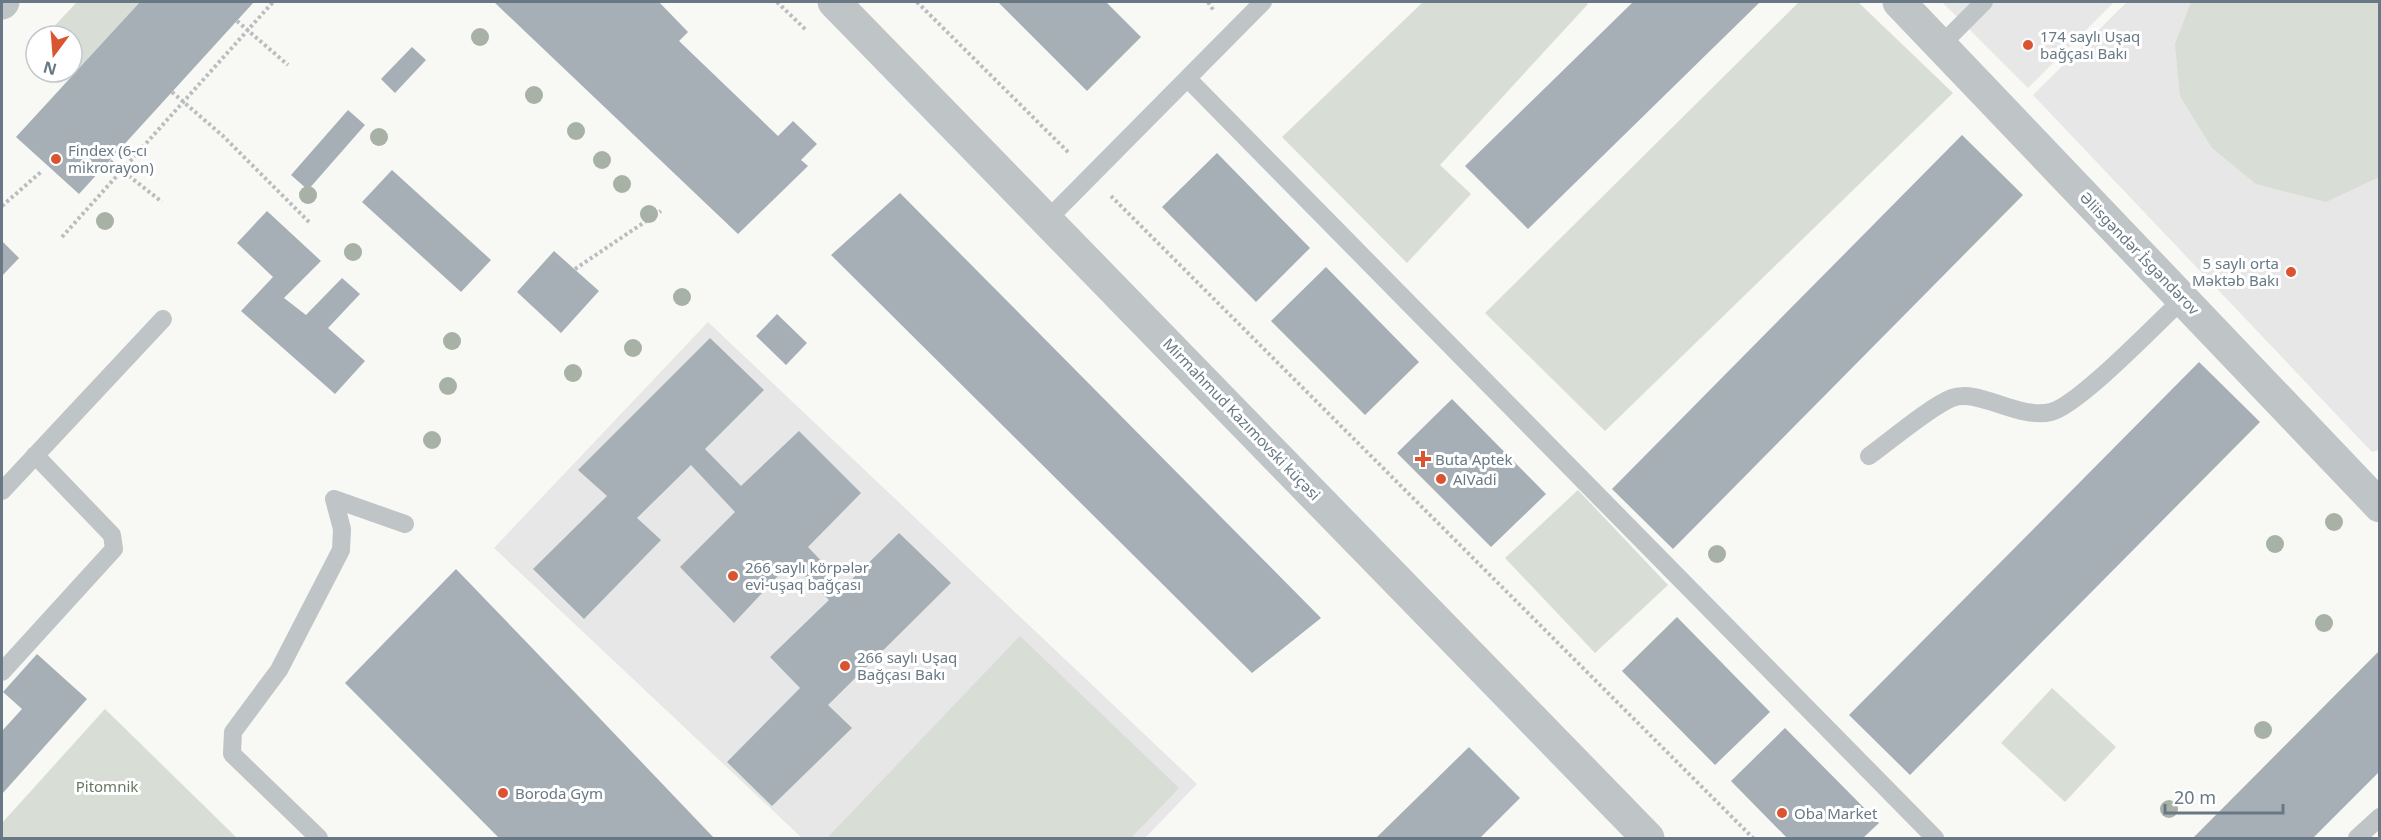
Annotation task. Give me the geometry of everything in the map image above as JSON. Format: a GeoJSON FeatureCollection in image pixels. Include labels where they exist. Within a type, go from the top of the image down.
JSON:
{"type":"FeatureCollection","features":[{"type":"Feature","properties":{"kind":"street","name":"Mirmahmud Kazımovski küçəsi"},"geometry":{"type":"LineString","coordinates":[[834,2],[1048,219],[1648,838]]}},
{"type":"Feature","properties":{"kind":"street","name":"Əliisgəndər İsgəndərov"},"geometry":{"type":"LineString","coordinates":[[1899,2],[2379,506]]}},
{"type":"Feature","properties":{"kind":"lane"},"geometry":{"type":"LineString","coordinates":[[1048,219],[1263,2]]}},
{"type":"Feature","properties":{"kind":"lane"},"geometry":{"type":"LineString","coordinates":[[1941,45],[1984,2]]}},
{"type":"Feature","properties":{"kind":"lane"},"geometry":{"type":"LineString","coordinates":[[1188,79],[1935,838]]}},
{"type":"Feature","properties":{"kind":"lane"},"geometry":{"type":"LineString","coordinates":[[1869,456],[1953,397],[1976,398],[2022,413],[2051,412],[2074,401],[2183,299]]}},
{"type":"Feature","properties":{"kind":"lane"},"geometry":{"type":"LineString","coordinates":[[2,491],[163,319]]}},
{"type":"Feature","properties":{"kind":"lane"},"geometry":{"type":"LineString","coordinates":[[2,672],[114,549],[112,535],[35,455]]}},
{"type":"Feature","properties":{"kind":"lane"},"geometry":{"type":"LineString","coordinates":[[319,838],[232,754],[233,732],[279,670],[341,550],[342,529],[334,499],[405,524]]}},
{"type":"Feature","properties":{"kind":"lane"},"geometry":{"type":"LineString","coordinates":[[2357,838],[2379,817]]}},
{"type":"Feature","properties":{"kind":"path"},"geometry":{"type":"LineString","coordinates":[[62,237],[273,2]]}},
{"type":"Feature","properties":{"kind":"path"},"geometry":{"type":"LineString","coordinates":[[917,2],[1753,838]]}},
{"type":"Feature","properties":{"kind":"path"},"geometry":{"type":"LineString","coordinates":[[237,21],[288,65]]}},
{"type":"Feature","properties":{"kind":"path"},"geometry":{"type":"LineString","coordinates":[[172,92],[223,136],[311,224]]}},
{"type":"Feature","properties":{"kind":"path"},"geometry":{"type":"LineString","coordinates":[[110,161],[162,202]]}},
{"type":"Feature","properties":{"kind":"path"},"geometry":{"type":"LineString","coordinates":[[2,206],[42,171]]}},
{"type":"Feature","properties":{"kind":"path"},"geometry":{"type":"LineString","coordinates":[[575,269],[661,211]]}},
{"type":"Feature","properties":{"kind":"shaded area","name":"174 saylı Uşaq bağçası Bakı"},"geometry":{"type":"Polygon","coordinates":[[[1942,2],[2114,2],[2028,88],[1942,2]]]}},
{"type":"Feature","properties":{"kind":"shaded area","name":"5 saylı orta Məktəb Bakı"},"geometry":{"type":"Polygon","coordinates":[[[2127,2],[2379,2],[2379,450],[2372,452],[2033,95],[2127,2]]]}},
{"type":"Feature","properties":{"kind":"shaded area","name":"266 saylı Uşaq Bağçası Bakı"},"geometry":{"type":"Polygon","coordinates":[[[708,322],[1197,784],[1145,838],[802,838],[494,548],[708,322]]]}},
{"type":"Feature","properties":{"kind":"green space"},"geometry":{"type":"Polygon","coordinates":[[[77,2],[140,2],[84,64],[84,24],[56,24],[77,2]]]}},
{"type":"Feature","properties":{"kind":"green space"},"geometry":{"type":"Polygon","coordinates":[[[1423,2],[1585,2],[1588,4],[1440,165],[1471,194],[1407,263],[1282,137],[1423,2]]]}},
{"type":"Feature","properties":{"kind":"green space"},"geometry":{"type":"Polygon","coordinates":[[[1799,2],[1858,2],[1953,93],[1605,431],[1485,313],[1799,2]]]}},
{"type":"Feature","properties":{"kind":"green space"},"geometry":{"type":"Polygon","coordinates":[[[2191,2],[2379,2],[2379,177],[2326,202],[2256,184],[2212,148],[2180,96],[2175,44],[2191,2]]]}},
{"type":"Feature","properties":{"kind":"green space"},"geometry":{"type":"Polygon","coordinates":[[[1578,490],[1668,585],[1595,653],[1505,558],[1578,490]]]}},
{"type":"Feature","properties":{"kind":"green space"},"geometry":{"type":"Polygon","coordinates":[[[1020,636],[1179,788],[1131,838],[828,837],[1020,636]]]}},
{"type":"Feature","properties":{"kind":"green space"},"geometry":{"type":"Polygon","coordinates":[[[2052,688],[2116,747],[2065,802],[2001,743],[2052,688]]]}},
{"type":"Feature","properties":{"kind":"green space","name":"Pitomnik"},"geometry":{"type":"Polygon","coordinates":[[[105,709],[237,838],[2,838],[2,823],[105,709]]]}},
{"type":"Feature","properties":{"kind":"building"},"geometry":{"type":"Polygon","coordinates":[[[140,2],[254,2],[79,194],[16,137],[65,84],[84,84],[84,63],[140,2]]]}},
{"type":"Feature","properties":{"kind":"building"},"geometry":{"type":"Polygon","coordinates":[[[494,2],[659,2],[688,32],[679,41],[778,136],[793,121],[817,144],[801,160],[808,166],[738,234],[494,2]]]}},
{"type":"Feature","properties":{"kind":"building"},"geometry":{"type":"Polygon","coordinates":[[[998,2],[1106,2],[1141,37],[1087,91],[998,2]]]}},
{"type":"Feature","properties":{"kind":"building"},"geometry":{"type":"Polygon","coordinates":[[[1633,2],[1760,2],[1528,229],[1465,166],[1633,2]]]}},
{"type":"Feature","properties":{"kind":"building"},"geometry":{"type":"Polygon","coordinates":[[[412,47],[426,60],[395,93],[381,79],[412,47]]]}},
{"type":"Feature","properties":{"kind":"building"},"geometry":{"type":"Polygon","coordinates":[[[348,110],[365,125],[308,190],[291,175],[348,110]]]}},
{"type":"Feature","properties":{"kind":"building"},"geometry":{"type":"Polygon","coordinates":[[[1962,135],[2023,195],[1673,549],[1612,489],[1962,135]]]}},
{"type":"Feature","properties":{"kind":"building"},"geometry":{"type":"Polygon","coordinates":[[[1217,153],[1310,248],[1256,302],[1162,207],[1217,153]]]}},
{"type":"Feature","properties":{"kind":"building"},"geometry":{"type":"Polygon","coordinates":[[[392,170],[491,260],[461,292],[362,202],[392,170]]]}},
{"type":"Feature","properties":{"kind":"building"},"geometry":{"type":"Polygon","coordinates":[[[900,193],[1321,618],[1252,673],[831,255],[900,193]]]}},
{"type":"Feature","properties":{"kind":"building"},"geometry":{"type":"Polygon","coordinates":[[[267,211],[321,261],[284,298],[306,315],[342,278],[360,294],[328,328],[365,361],[335,394],[241,311],[273,277],[237,243],[267,211]]]}},
{"type":"Feature","properties":{"kind":"building"},"geometry":{"type":"Polygon","coordinates":[[[2,241],[19,258],[2,276],[2,241]]]}},
{"type":"Feature","properties":{"kind":"building"},"geometry":{"type":"Polygon","coordinates":[[[554,251],[599,291],[561,333],[517,292],[554,251]]]}},
{"type":"Feature","properties":{"kind":"building"},"geometry":{"type":"Polygon","coordinates":[[[1326,267],[1419,362],[1365,415],[1271,321],[1326,267]]]}},
{"type":"Feature","properties":{"kind":"building"},"geometry":{"type":"Polygon","coordinates":[[[777,314],[807,343],[786,365],[756,336],[777,314]]]}},
{"type":"Feature","properties":{"kind":"building","name":"266 saylı körpələr evi-uşaq bağçası"},"geometry":{"type":"Polygon","coordinates":[[[710,338],[764,390],[705,449],[741,486],[799,431],[861,493],[808,547],[845,586],[899,533],[951,583],[828,705],[852,728],[772,806],[727,762],[800,688],[770,657],[829,600],[791,562],[734,623],[680,567],[735,512],[691,465],[637,518],[661,540],[584,619],[533,569],[607,496],[578,470],[710,338]]]}},
{"type":"Feature","properties":{"kind":"building"},"geometry":{"type":"Polygon","coordinates":[[[2199,362],[2260,422],[1910,775],[1849,715],[2199,362]]]}},
{"type":"Feature","properties":{"kind":"building"},"geometry":{"type":"Polygon","coordinates":[[[1452,399],[1546,494],[1491,547],[1397,453],[1452,399]]]}},
{"type":"Feature","properties":{"kind":"building"},"geometry":{"type":"Polygon","coordinates":[[[456,569],[714,838],[499,838],[345,683],[456,569]]]}},
{"type":"Feature","properties":{"kind":"building"},"geometry":{"type":"Polygon","coordinates":[[[1677,617],[1770,712],[1715,765],[1622,671],[1677,617]]]}},
{"type":"Feature","properties":{"kind":"building"},"geometry":{"type":"Polygon","coordinates":[[[2380,650],[2380,771],[2313,838],[2193,838],[2380,650]]]}},
{"type":"Feature","properties":{"kind":"building"},"geometry":{"type":"Polygon","coordinates":[[[37,654],[87,699],[2,794],[2,731],[22,709],[3,692],[37,654]]]}},
{"type":"Feature","properties":{"kind":"building"},"geometry":{"type":"Polygon","coordinates":[[[1785,728],[1879,823],[1863,838],[1787,838],[1731,781],[1785,728]]]}},
{"type":"Feature","properties":{"kind":"building"},"geometry":{"type":"Polygon","coordinates":[[[1469,747],[1520,798],[1480,838],[1376,838],[1469,747]]]}},
{"type":"Feature","properties":{"kind":"place","name":"174 saylı Uşaq bağçası Bakı"},"geometry":{"type":"Point","coordinates":[2028,45]}},
{"type":"Feature","properties":{"kind":"place","name":"Findex (6-cı mikrorayon)"},"geometry":{"type":"Point","coordinates":[56,159]}},
{"type":"Feature","properties":{"kind":"place","name":"5 saylı orta Məktəb Bakı"},"geometry":{"type":"Point","coordinates":[2291,272]}},
{"type":"Feature","properties":{"kind":"place","name":"Buta Aptek"},"geometry":{"type":"Point","coordinates":[1423,459]}},
{"type":"Feature","properties":{"kind":"place","name":"AlVadi"},"geometry":{"type":"Point","coordinates":[1441,479]}},
{"type":"Feature","properties":{"kind":"place","name":"266 saylı körpələr evi-uşaq bağçası"},"geometry":{"type":"Point","coordinates":[733,576]}},
{"type":"Feature","properties":{"kind":"place","name":"266 saylı Uşaq Bağçası Bakı"},"geometry":{"type":"Point","coordinates":[845,666]}},
{"type":"Feature","properties":{"kind":"place","name":"Boroda Gym"},"geometry":{"type":"Point","coordinates":[503,793]}},
{"type":"Feature","properties":{"kind":"place","name":"Oba Market"},"geometry":{"type":"Point","coordinates":[1782,813]}}]}
